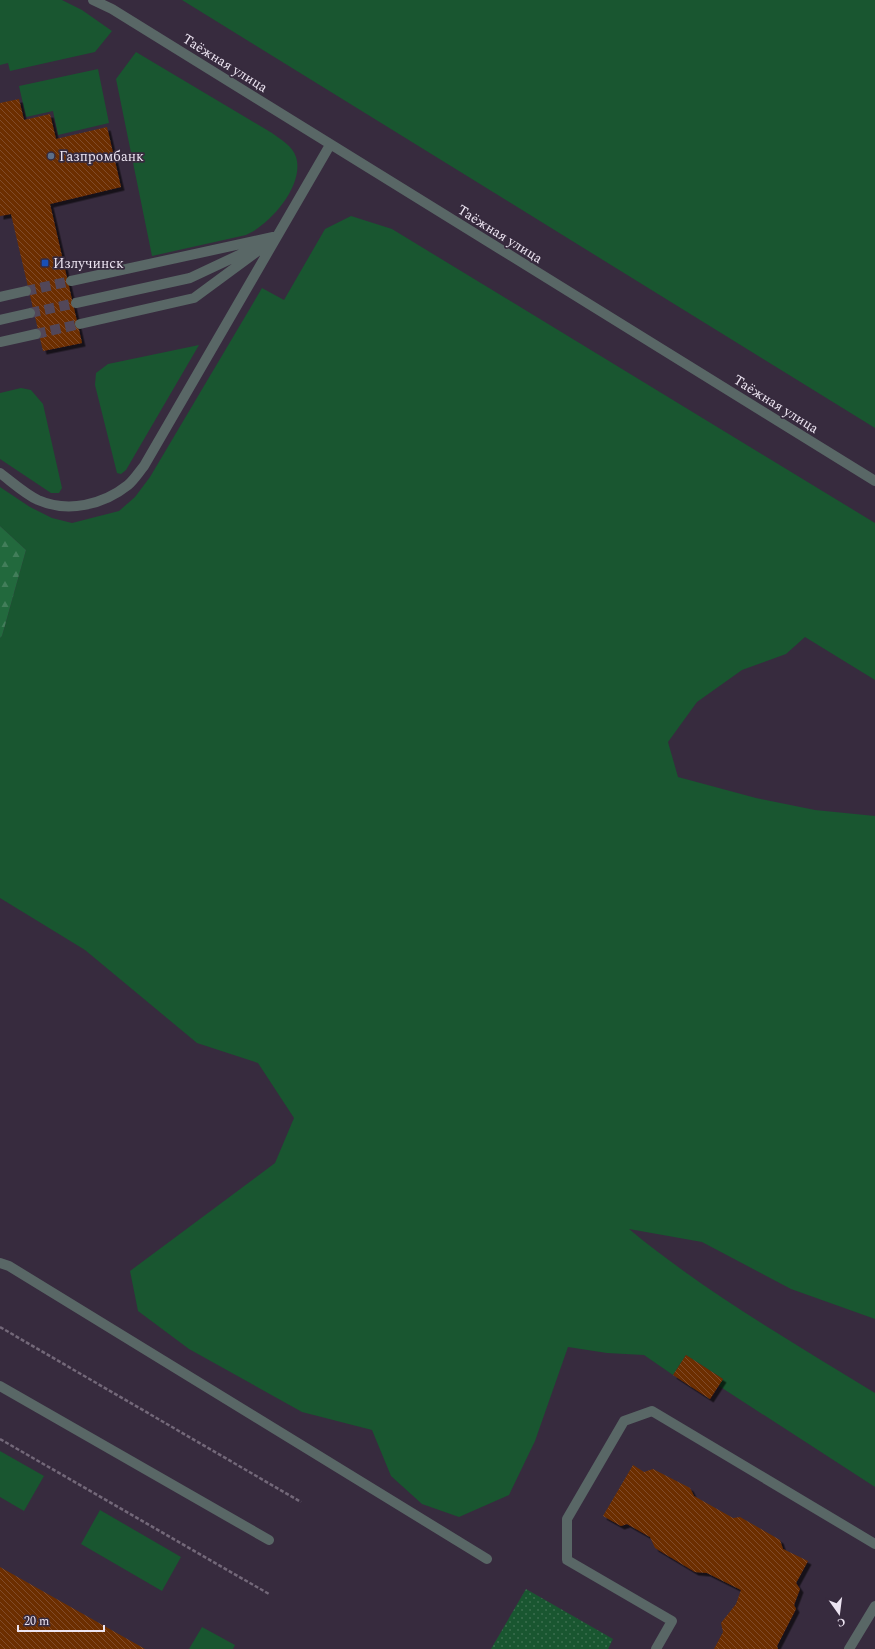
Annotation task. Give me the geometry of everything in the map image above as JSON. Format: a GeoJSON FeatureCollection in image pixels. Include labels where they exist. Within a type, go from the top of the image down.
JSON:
{"type":"FeatureCollection","features":[{"type":"Feature","properties":{"kind":"street"},"geometry":{"type":"LineString","coordinates":[[93,0],[112,9]]}},
{"type":"Feature","properties":{"kind":"street"},"geometry":{"type":"LineString","coordinates":[[101,0],[112,9]]}},
{"type":"Feature","properties":{"kind":"street","name":"Таёжная улица"},"geometry":{"type":"LineString","coordinates":[[112,9],[875,482]]}},
{"type":"Feature","properties":{"kind":"street"},"geometry":{"type":"LineString","coordinates":[[0,473],[38,500],[62,506],[87,505],[106,499],[129,484],[144,466],[330,145]]}},
{"type":"Feature","properties":{"kind":"street"},"geometry":{"type":"LineString","coordinates":[[71,281],[277,236]]}},
{"type":"Feature","properties":{"kind":"street"},"geometry":{"type":"LineString","coordinates":[[76,303],[190,278],[277,236]]}},
{"type":"Feature","properties":{"kind":"street"},"geometry":{"type":"LineString","coordinates":[[80,324],[194,298],[277,236]]}},
{"type":"Feature","properties":{"kind":"street"},"geometry":{"type":"LineString","coordinates":[[0,297],[26,291]]}},
{"type":"Feature","properties":{"kind":"street"},"geometry":{"type":"LineString","coordinates":[[0,320],[30,314]]}},
{"type":"Feature","properties":{"kind":"street"},"geometry":{"type":"LineString","coordinates":[[0,342],[36,334]]}},
{"type":"Feature","properties":{"kind":"street"},"geometry":{"type":"LineString","coordinates":[[0,1263],[9,1266],[487,1559]]}},
{"type":"Feature","properties":{"kind":"street"},"geometry":{"type":"LineString","coordinates":[[0,1386],[269,1540]]}},
{"type":"Feature","properties":{"kind":"street"},"geometry":{"type":"LineString","coordinates":[[656,1649],[672,1621],[567,1560],[567,1520],[624,1421],[652,1411],[875,1544]]}},
{"type":"Feature","properties":{"kind":"street"},"geometry":{"type":"LineString","coordinates":[[849,1649],[875,1606]]}},
{"type":"Feature","properties":{"kind":"path"},"geometry":{"type":"LineString","coordinates":[[0,1327],[301,1502]]}},
{"type":"Feature","properties":{"kind":"path"},"geometry":{"type":"LineString","coordinates":[[0,1439],[268,1594]]}},
{"type":"Feature","properties":{"kind":"green space"},"geometry":{"type":"Polygon","coordinates":[[[0,0],[62,0],[82,10],[112,31],[95,52],[10,71],[8,63],[0,65],[0,0]]]}},
{"type":"Feature","properties":{"kind":"green space"},"geometry":{"type":"Polygon","coordinates":[[[182,0],[875,0],[875,428],[182,0]]]}},
{"type":"Feature","properties":{"kind":"green space"},"geometry":{"type":"Polygon","coordinates":[[[136,52],[272,133],[292,149],[296,157],[297,168],[295,180],[283,203],[265,223],[246,235],[152,256],[116,79],[136,52]]]}},
{"type":"Feature","properties":{"kind":"green space"},"geometry":{"type":"Polygon","coordinates":[[[98,69],[109,123],[58,135],[53,111],[26,117],[19,86],[98,69]]]}},
{"type":"Feature","properties":{"kind":"green space"},"geometry":{"type":"Polygon","coordinates":[[[351,216],[392,229],[875,523],[875,680],[805,637],[786,654],[742,670],[697,702],[668,742],[678,777],[756,798],[815,810],[875,816],[875,1319],[791,1289],[702,1242],[629,1229],[658,1252],[718,1295],[875,1393],[875,1487],[719,1386],[723,1379],[686,1355],[673,1375],[644,1355],[607,1353],[568,1347],[535,1441],[509,1495],[459,1517],[422,1504],[391,1476],[372,1430],[302,1412],[189,1349],[138,1311],[130,1271],[275,1163],[294,1118],[258,1063],[197,1043],[85,950],[0,898],[0,638],[2,636],[26,550],[0,526],[0,487],[30,507],[52,518],[72,523],[119,511],[135,497],[150,477],[262,288],[284,300],[325,229],[351,216]]]}},
{"type":"Feature","properties":{"kind":"green space"},"geometry":{"type":"Polygon","coordinates":[[[199,345],[126,470],[121,474],[117,473],[95,385],[96,373],[108,364],[199,345]]]}},
{"type":"Feature","properties":{"kind":"green space"},"geometry":{"type":"Polygon","coordinates":[[[21,388],[31,390],[43,404],[62,488],[59,493],[51,493],[0,459],[0,393],[21,388]]]}},
{"type":"Feature","properties":{"kind":"green space"},"geometry":{"type":"Polygon","coordinates":[[[0,526],[26,550],[2,636],[0,638],[0,526]]]}},
{"type":"Feature","properties":{"kind":"green space"},"geometry":{"type":"Polygon","coordinates":[[[0,1451],[44,1476],[24,1511],[0,1497],[0,1451]]]}},
{"type":"Feature","properties":{"kind":"green space"},"geometry":{"type":"Polygon","coordinates":[[[100,1510],[181,1557],[162,1591],[81,1544],[100,1510]]]}},
{"type":"Feature","properties":{"kind":"green space"},"geometry":{"type":"Polygon","coordinates":[[[526,1589],[613,1639],[608,1649],[491,1649],[526,1589]]]}},
{"type":"Feature","properties":{"kind":"green space"},"geometry":{"type":"Polygon","coordinates":[[[202,1627],[235,1645],[233,1649],[189,1649],[202,1627]]]}},
{"type":"Feature","properties":{"kind":"building"},"geometry":{"type":"Polygon","coordinates":[[[19,99],[24,120],[50,114],[56,139],[107,127],[121,187],[50,204],[82,343],[43,351],[11,214],[0,216],[0,103],[19,99]]]}},
{"type":"Feature","properties":{"kind":"building"},"geometry":{"type":"Polygon","coordinates":[[[686,1355],[723,1379],[710,1399],[673,1375],[686,1355]]]}},
{"type":"Feature","properties":{"kind":"building"},"geometry":{"type":"Polygon","coordinates":[[[633,1465],[644,1472],[653,1469],[690,1488],[694,1496],[733,1518],[740,1517],[780,1540],[783,1549],[808,1561],[796,1583],[800,1589],[794,1605],[796,1609],[777,1646],[778,1649],[714,1649],[723,1632],[721,1623],[736,1604],[741,1590],[707,1573],[695,1572],[655,1548],[650,1537],[627,1524],[621,1526],[603,1516],[633,1465]]]}},
{"type":"Feature","properties":{"kind":"building"},"geometry":{"type":"Polygon","coordinates":[[[0,1567],[145,1649],[0,1649],[0,1567]]]}},
{"type":"Feature","properties":{"kind":"tunnel"},"geometry":{"type":"LineString","coordinates":[[26,291],[71,281]]}},
{"type":"Feature","properties":{"kind":"tunnel"},"geometry":{"type":"LineString","coordinates":[[30,313],[76,303]]}},
{"type":"Feature","properties":{"kind":"tunnel"},"geometry":{"type":"LineString","coordinates":[[36,334],[80,324]]}},
{"type":"Feature","properties":{"kind":"place","name":"Газпромбанк"},"geometry":{"type":"Point","coordinates":[51,156]}},
{"type":"Feature","properties":{"kind":"place","name":"Излучинск"},"geometry":{"type":"Point","coordinates":[45,263]}}]}
